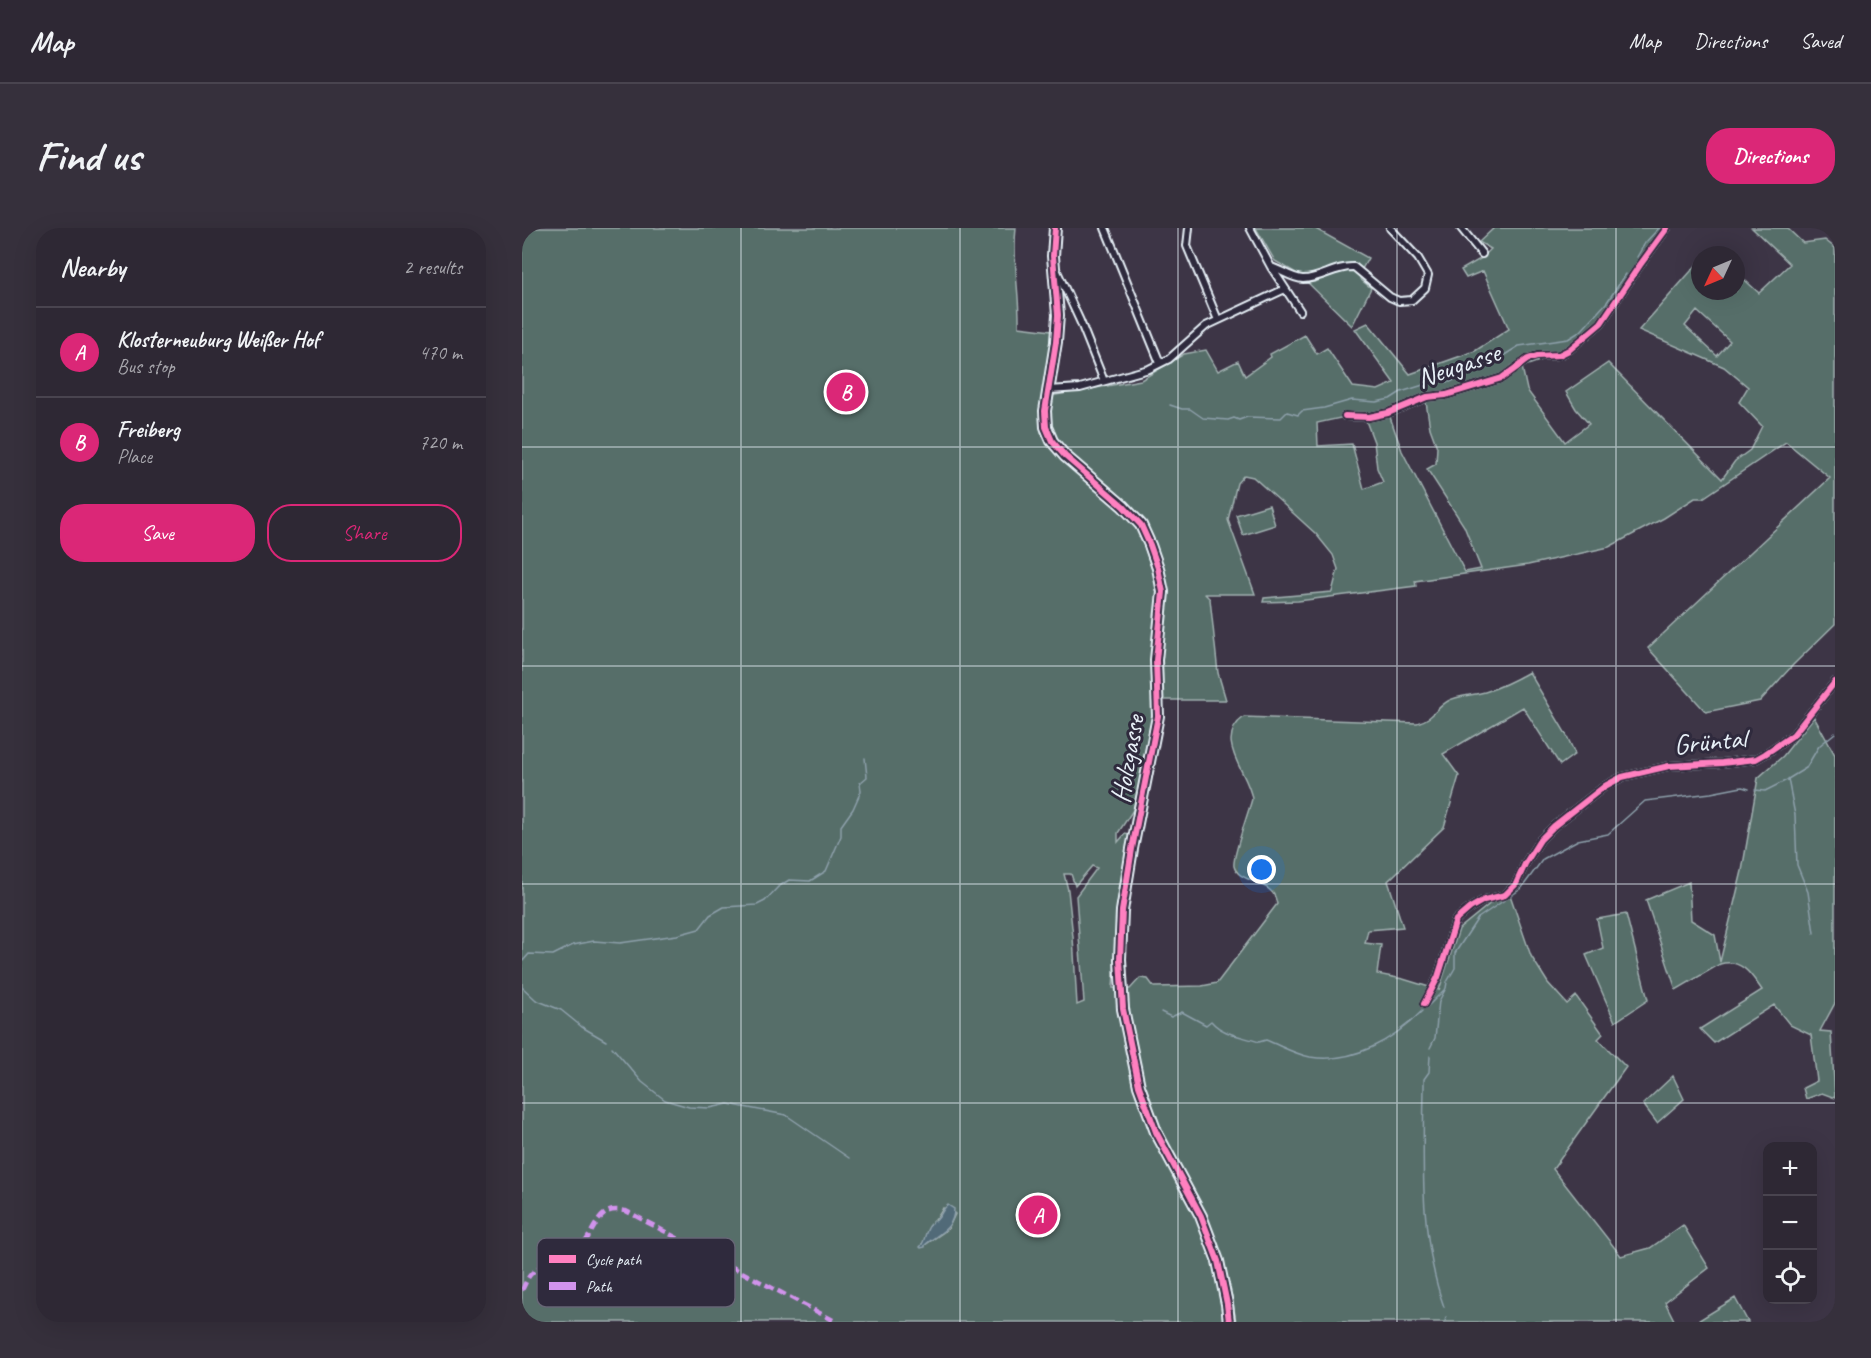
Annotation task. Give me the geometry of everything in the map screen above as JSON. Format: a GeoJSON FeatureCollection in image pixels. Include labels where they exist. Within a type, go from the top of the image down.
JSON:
{"type":"FeatureCollection","features":[{"type":"Feature","properties":{"kind":"street","name":"Holzgasse"},"geometry":{"type":"LineString","coordinates":[[1055,228],[1053,264],[1058,305],[1056,342],[1045,420],[1052,441],[1065,456],[1123,506],[1141,525],[1150,544],[1161,581],[1162,611],[1156,667],[1158,716],[1122,911],[1120,959],[1123,1009],[1139,1086],[1156,1132],[1201,1216],[1214,1250],[1229,1322]]}},
{"type":"Feature","properties":{"kind":"street"},"geometry":{"type":"LineString","coordinates":[[1105,228],[1160,363]]}},
{"type":"Feature","properties":{"kind":"street"},"geometry":{"type":"LineString","coordinates":[[1189,228],[1187,246],[1218,320]]}},
{"type":"Feature","properties":{"kind":"street"},"geometry":{"type":"LineString","coordinates":[[1251,228],[1271,267],[1300,311]]}},
{"type":"Feature","properties":{"kind":"street"},"geometry":{"type":"LineString","coordinates":[[1271,267],[1300,279],[1313,278],[1334,269],[1354,267],[1390,297],[1400,301],[1412,300],[1425,288],[1428,275],[1418,258],[1390,228]]}},
{"type":"Feature","properties":{"kind":"street"},"geometry":{"type":"LineString","coordinates":[[1461,228],[1482,254]]}},
{"type":"Feature","properties":{"kind":"street","name":"Neugasse"},"geometry":{"type":"LineString","coordinates":[[1345,416],[1369,417],[1388,413],[1427,397],[1446,395],[1502,378],[1528,359],[1537,356],[1559,355],[1569,350],[1601,323],[1667,228]]}},
{"type":"Feature","properties":{"kind":"street"},"geometry":{"type":"LineString","coordinates":[[1053,264],[1104,381]]}},
{"type":"Feature","properties":{"kind":"street"},"geometry":{"type":"LineString","coordinates":[[1048,390],[1072,390],[1128,376],[1160,363],[1175,354],[1206,326],[1285,289]]}},
{"type":"Feature","properties":{"kind":"street"},"geometry":{"type":"LineString","coordinates":[[1058,305],[1071,301]]}},
{"type":"Feature","properties":{"kind":"street","name":"Grüntal"},"geometry":{"type":"LineString","coordinates":[[1425,1004],[1438,977],[1456,920],[1484,900],[1505,895],[1516,884],[1540,840],[1554,826],[1605,786],[1622,777],[1669,766],[1756,759],[1793,735],[1835,682]]}},
{"type":"Feature","properties":{"kind":"street"},"geometry":{"type":"LineString","coordinates":[[1592,797],[1598,802]]}},
{"type":"Feature","properties":{"kind":"green space"},"geometry":{"type":"Polygon","coordinates":[[[522,228],[1016,228],[1019,327],[1051,331],[1041,432],[1055,452],[1073,470],[1129,518],[1141,536],[1157,586],[1152,730],[1133,810],[1118,833],[1118,842],[1125,834],[1130,835],[1119,893],[1113,988],[1130,989],[1140,978],[1148,979],[1154,987],[1202,986],[1217,983],[1277,904],[1270,890],[1241,875],[1234,866],[1238,844],[1252,799],[1235,757],[1231,736],[1235,726],[1244,717],[1417,723],[1427,719],[1451,699],[1491,690],[1529,672],[1566,734],[1575,754],[1560,765],[1523,707],[1443,754],[1459,776],[1444,827],[1388,881],[1403,927],[1368,930],[1365,943],[1381,945],[1377,974],[1439,990],[1459,929],[1508,889],[1531,956],[1548,983],[1567,1004],[1576,996],[1603,1034],[1598,1039],[1626,1067],[1553,1169],[1621,1256],[1650,1248],[1683,1225],[1709,1268],[1665,1302],[1675,1322],[1236,1322],[1232,1296],[1223,1299],[1226,1322],[522,1322],[522,228]],[[1092,866],[1075,886],[1071,874],[1064,874],[1073,937],[1077,1005],[1084,1002],[1076,896],[1097,868],[1092,866]],[[943,1208],[922,1244],[925,1245],[948,1229],[955,1214],[943,1208]]]}},
{"type":"Feature","properties":{"kind":"green space"},"geometry":{"type":"Polygon","coordinates":[[[1256,228],[1314,228],[1368,258],[1360,279],[1371,288],[1352,326],[1300,275],[1275,261],[1256,228]]]}},
{"type":"Feature","properties":{"kind":"green space"},"geometry":{"type":"Polygon","coordinates":[[[1494,228],[1670,228],[1601,324],[1574,349],[1522,367],[1527,390],[1565,442],[1589,424],[1576,409],[1566,392],[1608,363],[1722,479],[1735,461],[1750,450],[1762,426],[1739,402],[1748,387],[1724,367],[1639,330],[1691,271],[1691,300],[1745,300],[1745,280],[1759,293],[1790,264],[1752,228],[1787,228],[1803,243],[1825,240],[1835,248],[1835,624],[1760,701],[1706,712],[1648,648],[1830,478],[1786,442],[1703,498],[1695,498],[1664,518],[1609,547],[1528,565],[1415,581],[1416,586],[1298,601],[1263,602],[1264,598],[1332,592],[1338,569],[1333,555],[1316,534],[1282,503],[1253,477],[1244,475],[1237,483],[1228,520],[1255,594],[1205,594],[1210,599],[1218,673],[1226,700],[1162,700],[1160,682],[1163,577],[1166,576],[1140,516],[1069,455],[1054,439],[1048,415],[1050,396],[1141,380],[1184,354],[1206,350],[1218,371],[1238,361],[1245,376],[1271,357],[1270,354],[1305,335],[1317,354],[1327,348],[1353,387],[1378,390],[1394,383],[1355,329],[1368,323],[1410,374],[1475,351],[1509,329],[1483,271],[1466,278],[1461,270],[1482,258],[1491,249],[1479,242],[1494,228]],[[1697,311],[1685,326],[1717,356],[1730,341],[1697,311]],[[1426,402],[1406,408],[1390,417],[1402,451],[1465,572],[1481,569],[1464,526],[1427,469],[1436,464],[1437,447],[1430,428],[1426,402]],[[1363,413],[1317,423],[1318,446],[1352,444],[1364,489],[1383,482],[1377,468],[1374,442],[1363,413]]]}},
{"type":"Feature","properties":{"kind":"green space"},"geometry":{"type":"Polygon","coordinates":[[[1269,505],[1275,525],[1243,535],[1236,515],[1269,505]]]}},
{"type":"Feature","properties":{"kind":"green space"},"geometry":{"type":"Polygon","coordinates":[[[1814,717],[1835,755],[1835,1003],[1820,1031],[1831,1032],[1835,1098],[1822,1093],[1806,1099],[1803,1088],[1817,1081],[1811,1035],[1790,1025],[1774,1005],[1714,1043],[1700,1029],[1762,990],[1754,978],[1740,965],[1727,963],[1720,964],[1676,990],[1646,900],[1689,882],[1691,920],[1715,935],[1720,962],[1742,871],[1758,778],[1783,756],[1814,717]]]}},
{"type":"Feature","properties":{"kind":"green space"},"geometry":{"type":"Polygon","coordinates":[[[1626,914],[1648,1000],[1615,1022],[1586,955],[1603,948],[1597,919],[1626,914]]]}},
{"type":"Feature","properties":{"kind":"green space"},"geometry":{"type":"Polygon","coordinates":[[[1673,1076],[1684,1099],[1657,1123],[1643,1104],[1673,1076]]]}},
{"type":"Feature","properties":{"kind":"green space"},"geometry":{"type":"Polygon","coordinates":[[[1735,1298],[1748,1322],[1696,1322],[1735,1298]]]}},
{"type":"Feature","properties":{"kind":"water"},"geometry":{"type":"Polygon","coordinates":[[[948,1205],[954,1209],[949,1226],[921,1248],[929,1227],[948,1205]]]}},
{"type":"Feature","properties":{"kind":"waterway"},"geometry":{"type":"LineString","coordinates":[[1637,257],[1645,243],[1659,228]]}},
{"type":"Feature","properties":{"kind":"waterway"},"geometry":{"type":"LineString","coordinates":[[1170,405],[1190,409],[1203,418],[1228,420],[1247,417],[1281,418],[1287,412],[1298,415],[1302,411],[1352,400],[1376,402],[1436,381],[1450,382],[1476,366],[1490,364],[1519,346],[1568,339],[1581,331],[1607,302],[1626,274]]}},
{"type":"Feature","properties":{"kind":"waterway"},"geometry":{"type":"LineString","coordinates":[[1814,933],[1808,892],[1797,865],[1795,815],[1788,779],[1806,768],[1819,746],[1835,733]]}},
{"type":"Feature","properties":{"kind":"waterway"},"geometry":{"type":"LineString","coordinates":[[522,962],[529,954],[553,955],[573,945],[594,941],[620,943],[677,935],[699,929],[710,915],[724,907],[757,905],[789,880],[810,881],[826,871],[841,836],[841,826],[853,809],[861,791],[860,783],[867,777],[865,758]]}},
{"type":"Feature","properties":{"kind":"waterway"},"geometry":{"type":"LineString","coordinates":[[1755,790],[1765,791],[1787,780]]}},
{"type":"Feature","properties":{"kind":"waterway"},"geometry":{"type":"LineString","coordinates":[[1430,1048],[1435,1038],[1439,1001],[1455,968],[1455,953],[1478,918],[1521,889],[1543,859],[1578,840],[1608,834],[1645,801],[1742,787],[1749,789]]}},
{"type":"Feature","properties":{"kind":"waterway"},"geometry":{"type":"LineString","coordinates":[[522,987],[536,1000],[561,1010],[582,1027],[606,1041]]}},
{"type":"Feature","properties":{"kind":"waterway"},"geometry":{"type":"LineString","coordinates":[[1428,1006],[1444,990]]}},
{"type":"Feature","properties":{"kind":"waterway"},"geometry":{"type":"LineString","coordinates":[[1161,1012],[1171,1017],[1182,1012],[1206,1025],[1211,1021],[1221,1029],[1233,1034],[1259,1042],[1266,1040],[1304,1056],[1326,1058],[1342,1057],[1371,1047],[1411,1022],[1422,1011]]}},
{"type":"Feature","properties":{"kind":"waterway"},"geometry":{"type":"LineString","coordinates":[[612,1047],[642,1082],[665,1100],[689,1107],[710,1108],[728,1104],[786,1115],[849,1158]]}},
{"type":"Feature","properties":{"kind":"waterway"},"geometry":{"type":"LineString","coordinates":[[1430,1056],[1429,1072],[1424,1079],[1424,1198],[1430,1253],[1444,1307]]}},
{"type":"Feature","properties":{"kind":"waterway"},"geometry":{"type":"LineString","coordinates":[[1445,1322],[1446,1317]]}},
{"type":"Feature","properties":{"kind":"marked path"},"geometry":{"type":"LineString","coordinates":[[588,1238],[603,1216],[614,1210],[626,1211],[677,1238]]}},
{"type":"Feature","properties":{"kind":"marked path"},"geometry":{"type":"LineString","coordinates":[[522,1290],[537,1268]]}},
{"type":"Feature","properties":{"kind":"marked path"},"geometry":{"type":"LineString","coordinates":[[735,1268],[833,1320]]}},
{"type":"Feature","properties":{"kind":"cycle path"},"geometry":{"type":"LineString","coordinates":[[1055,228],[1053,256],[1058,315],[1045,411],[1046,427],[1052,441],[1065,456],[1123,506],[1141,525],[1158,568],[1163,592],[1156,660],[1158,716],[1122,911],[1120,959],[1123,1009],[1139,1086],[1156,1132],[1201,1216],[1218,1261],[1229,1322]]}},
{"type":"Feature","properties":{"kind":"cycle path"},"geometry":{"type":"LineString","coordinates":[[1345,416],[1369,417],[1388,413],[1427,397],[1446,395],[1502,378],[1528,359],[1537,356],[1559,355],[1569,350],[1601,323],[1667,228]]}},
{"type":"Feature","properties":{"kind":"cycle path"},"geometry":{"type":"LineString","coordinates":[[1424,1004],[1438,977],[1456,920],[1484,900],[1505,895],[1516,884],[1540,840],[1554,826],[1605,786],[1622,777],[1669,766],[1756,759],[1793,735],[1835,682]]}},
{"type":"Feature","properties":{"kind":"place","name":"Freiberg"},"geometry":{"type":"Point","coordinates":[846,392]}},
{"type":"Feature","properties":{"kind":"place","name":"Klosterneuburg Weißer Hof"},"geometry":{"type":"Point","coordinates":[1038,1215]}}]}
